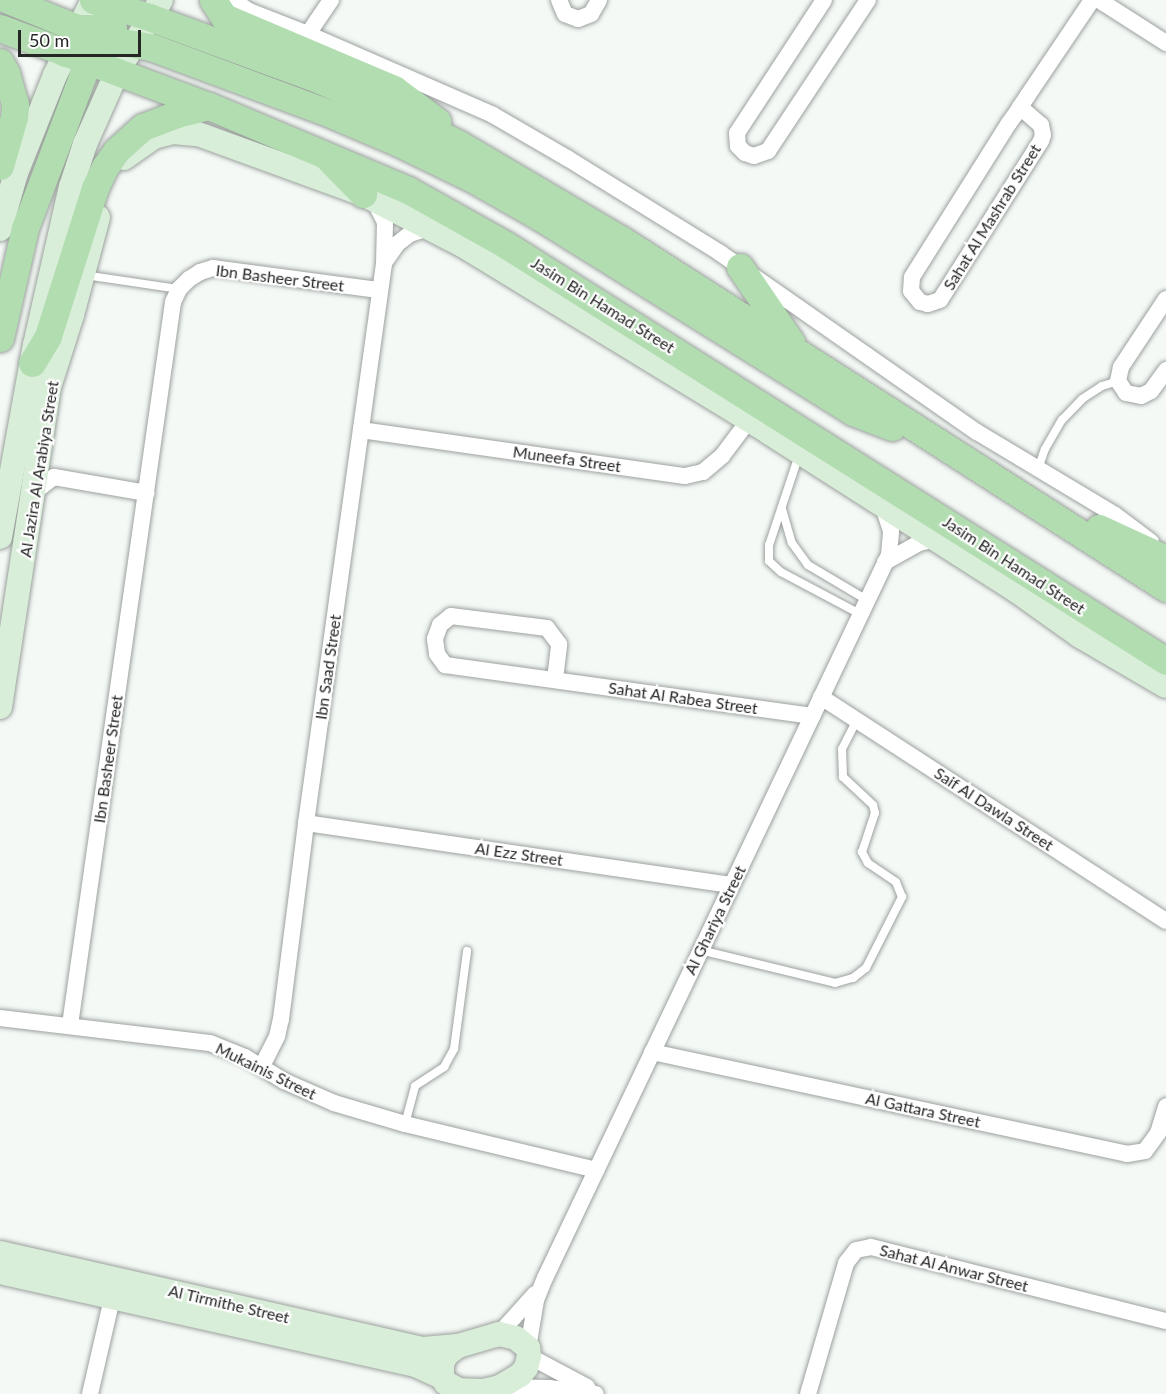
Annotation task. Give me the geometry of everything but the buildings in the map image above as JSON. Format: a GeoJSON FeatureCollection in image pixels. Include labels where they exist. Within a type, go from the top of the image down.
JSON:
{"type":"FeatureCollection","features":[{"type":"Feature","properties":{"kind":"main road"},"geometry":{"type":"LineString","coordinates":[[9,0],[102,34],[167,51],[331,114],[435,160],[540,217],[854,412],[892,427],[925,434]]}},
{"type":"Feature","properties":{"kind":"main road"},"geometry":{"type":"LineString","coordinates":[[0,338],[25,228],[102,34],[93,0]]}},
{"type":"Feature","properties":{"kind":"main road"},"geometry":{"type":"LineString","coordinates":[[213,0],[224,17],[394,89],[423,109],[459,144]]}},
{"type":"Feature","properties":{"kind":"main road","name":"Jasim Bin Hamad Street"},"geometry":{"type":"LineString","coordinates":[[0,28],[102,34],[155,9],[410,119],[459,144],[622,240],[1166,588]]}},
{"type":"Feature","properties":{"kind":"main road","name":"Jasim Bin Hamad Street"},"geometry":{"type":"LineString","coordinates":[[102,34],[117,72],[209,106],[408,190],[506,245],[809,445],[1166,661]]}},
{"type":"Feature","properties":{"kind":"main road"},"geometry":{"type":"LineString","coordinates":[[0,62],[15,104],[14,117],[0,166]]}},
{"type":"Feature","properties":{"kind":"main road"},"geometry":{"type":"LineString","coordinates":[[32,363],[48,336],[95,188],[116,151],[143,127],[177,114],[209,106]]}},
{"type":"Feature","properties":{"kind":"main road"},"geometry":{"type":"LineString","coordinates":[[324,153],[343,177],[369,198]]}},
{"type":"Feature","properties":{"kind":"main road"},"geometry":{"type":"LineString","coordinates":[[740,267],[800,355]]}},
{"type":"Feature","properties":{"kind":"main road"},"geometry":{"type":"LineString","coordinates":[[809,445],[833,472]]}},
{"type":"Feature","properties":{"kind":"main road"},"geometry":{"type":"LineString","coordinates":[[1052,515],[1087,521],[1166,559]]}},
{"type":"Feature","properties":{"kind":"main road"},"geometry":{"type":"LineString","coordinates":[[1017,591],[1078,607]]}},
{"type":"Feature","properties":{"kind":"street"},"geometry":{"type":"LineString","coordinates":[[233,0],[249,11],[308,34],[493,115],[567,158],[740,267],[977,432],[1114,515],[1166,553]]}},
{"type":"Feature","properties":{"kind":"street"},"geometry":{"type":"LineString","coordinates":[[308,34],[331,0]]}},
{"type":"Feature","properties":{"kind":"street"},"geometry":{"type":"LineString","coordinates":[[559,0],[565,14],[578,19],[591,14],[599,0]]}},
{"type":"Feature","properties":{"kind":"street"},"geometry":{"type":"LineString","coordinates":[[824,0],[736,133],[738,146],[749,155],[764,154],[771,148],[868,0]]}},
{"type":"Feature","properties":{"kind":"street","name":"Sahat Al Mashrab Street"},"geometry":{"type":"LineString","coordinates":[[1020,107],[1041,125],[1041,141],[940,300],[928,304],[920,302],[910,291],[912,277],[1020,107],[1092,0]]}},
{"type":"Feature","properties":{"kind":"street"},"geometry":{"type":"LineString","coordinates":[[1099,0],[1166,44]]}},
{"type":"Feature","properties":{"kind":"street"},"geometry":{"type":"LineString","coordinates":[[0,229],[16,173],[102,34]]}},
{"type":"Feature","properties":{"kind":"street","name":"Al Jazira Al Arabiya Street"},"geometry":{"type":"LineString","coordinates":[[2,526],[32,363],[71,187],[85,144],[117,72]]}},
{"type":"Feature","properties":{"kind":"street","name":"Jasim Bin Hamad Street"},"geometry":{"type":"LineString","coordinates":[[144,142],[173,132],[208,136],[369,198],[429,228],[749,420],[809,445]]}},
{"type":"Feature","properties":{"kind":"street","name":"Al Jazira Al Arabiya Street"},"geometry":{"type":"LineString","coordinates":[[0,708],[49,387],[109,184],[123,159],[144,142]]}},
{"type":"Feature","properties":{"kind":"street","name":"Ibn Saad Street"},"geometry":{"type":"LineString","coordinates":[[262,1066],[277,1036],[281,1019],[378,290],[384,264],[385,222],[369,198]]}},
{"type":"Feature","properties":{"kind":"street","name":"Ibn Saad Street"},"geometry":{"type":"LineString","coordinates":[[384,264],[397,244],[410,234],[429,228]]}},
{"type":"Feature","properties":{"kind":"street","name":"Ibn Basheer Street"},"geometry":{"type":"LineString","coordinates":[[70,1025],[174,302],[179,290],[200,272],[213,268],[378,290]]}},
{"type":"Feature","properties":{"kind":"street"},"geometry":{"type":"LineString","coordinates":[[1166,299],[1121,367],[1119,381],[1126,393],[1142,396],[1151,391],[1166,370]]}},
{"type":"Feature","properties":{"kind":"street","name":"Muneefa Street"},"geometry":{"type":"LineString","coordinates":[[361,430],[685,476],[703,472],[722,456],[749,420]]}},
{"type":"Feature","properties":{"kind":"street","name":"Jasim Bin Hamad Street"},"geometry":{"type":"LineString","coordinates":[[833,472],[1017,591],[1080,636],[1166,686]]}},
{"type":"Feature","properties":{"kind":"street"},"geometry":{"type":"LineString","coordinates":[[32,494],[54,477],[147,493]]}},
{"type":"Feature","properties":{"kind":"street","name":"Al Ghariya Street"},"geometry":{"type":"LineString","coordinates":[[528,1352],[530,1324],[545,1278],[891,547],[891,531],[882,504]]}},
{"type":"Feature","properties":{"kind":"street"},"geometry":{"type":"LineString","coordinates":[[2,526],[24,557]]}},
{"type":"Feature","properties":{"kind":"street"},"geometry":{"type":"LineString","coordinates":[[885,561],[919,543],[937,539]]}},
{"type":"Feature","properties":{"kind":"street","name":"Sahat Al Rabea Street"},"geometry":{"type":"LineString","coordinates":[[555,679],[560,644],[547,628],[452,616],[440,625],[435,639],[437,654],[445,665],[812,716]]}},
{"type":"Feature","properties":{"kind":"street","name":"Saif Al Dawla Street"},"geometry":{"type":"LineString","coordinates":[[821,697],[1166,921]]}},
{"type":"Feature","properties":{"kind":"street","name":"Al Ezz Street"},"geometry":{"type":"LineString","coordinates":[[306,823],[732,885]]}},
{"type":"Feature","properties":{"kind":"street","name":"Mukainis Street"},"geometry":{"type":"LineString","coordinates":[[0,1018],[210,1043],[262,1066],[309,1094],[405,1124],[597,1170]]}},
{"type":"Feature","properties":{"kind":"street","name":"Al Gattara Street"},"geometry":{"type":"LineString","coordinates":[[652,1052],[1127,1154],[1145,1151],[1158,1133],[1166,1106]]}},
{"type":"Feature","properties":{"kind":"street","name":"Sahat Al Anwar Street"},"geometry":{"type":"LineString","coordinates":[[808,1394],[846,1263],[856,1250],[871,1247],[1166,1321]]}},
{"type":"Feature","properties":{"kind":"street","name":"Al Tirmithe Street"},"geometry":{"type":"LineString","coordinates":[[0,1253],[114,1289],[416,1365],[449,1386]]}},
{"type":"Feature","properties":{"kind":"street","name":"Al Tirmithe Street"},"geometry":{"type":"LineString","coordinates":[[0,1272],[114,1289],[423,1349],[458,1346]]}},
{"type":"Feature","properties":{"kind":"street","name":"Al Ghariya Street"},"geometry":{"type":"LineString","coordinates":[[500,1334],[522,1311],[545,1278]]}},
{"type":"Feature","properties":{"kind":"street"},"geometry":{"type":"LineString","coordinates":[[90,1394],[114,1289]]}},
{"type":"Feature","properties":{"kind":"street"},"geometry":{"type":"LineString","coordinates":[[596,1394],[549,1388],[470,1392],[449,1386],[442,1364],[446,1355],[458,1346],[500,1334],[516,1338],[528,1352],[570,1380],[604,1394]]}},
{"type":"Feature","properties":{"kind":"street"},"geometry":{"type":"LineString","coordinates":[[488,1391],[520,1375],[526,1368],[528,1352]]}},
{"type":"Feature","properties":{"kind":"lane"},"geometry":{"type":"LineString","coordinates":[[83,275],[179,290]]}},
{"type":"Feature","properties":{"kind":"lane"},"geometry":{"type":"LineString","coordinates":[[1038,470],[1045,449],[1062,420],[1082,399],[1102,386],[1119,381]]}},
{"type":"Feature","properties":{"kind":"lane"},"geometry":{"type":"LineString","coordinates":[[809,445],[782,504],[769,545],[769,561],[781,572],[812,589],[864,607]]}},
{"type":"Feature","properties":{"kind":"lane"},"geometry":{"type":"LineString","coordinates":[[782,504],[792,543],[808,565],[864,607]]}},
{"type":"Feature","properties":{"kind":"lane"},"geometry":{"type":"LineString","coordinates":[[812,589],[820,574]]}},
{"type":"Feature","properties":{"kind":"lane"},"geometry":{"type":"LineString","coordinates":[[699,950],[835,983],[853,978],[866,968],[902,897],[896,882],[868,863],[862,852],[875,813],[873,805],[843,777],[841,762],[842,749],[857,720]]}},
{"type":"Feature","properties":{"kind":"lane"},"geometry":{"type":"LineString","coordinates":[[405,1124],[415,1086],[451,1060],[467,951]]}}]}
